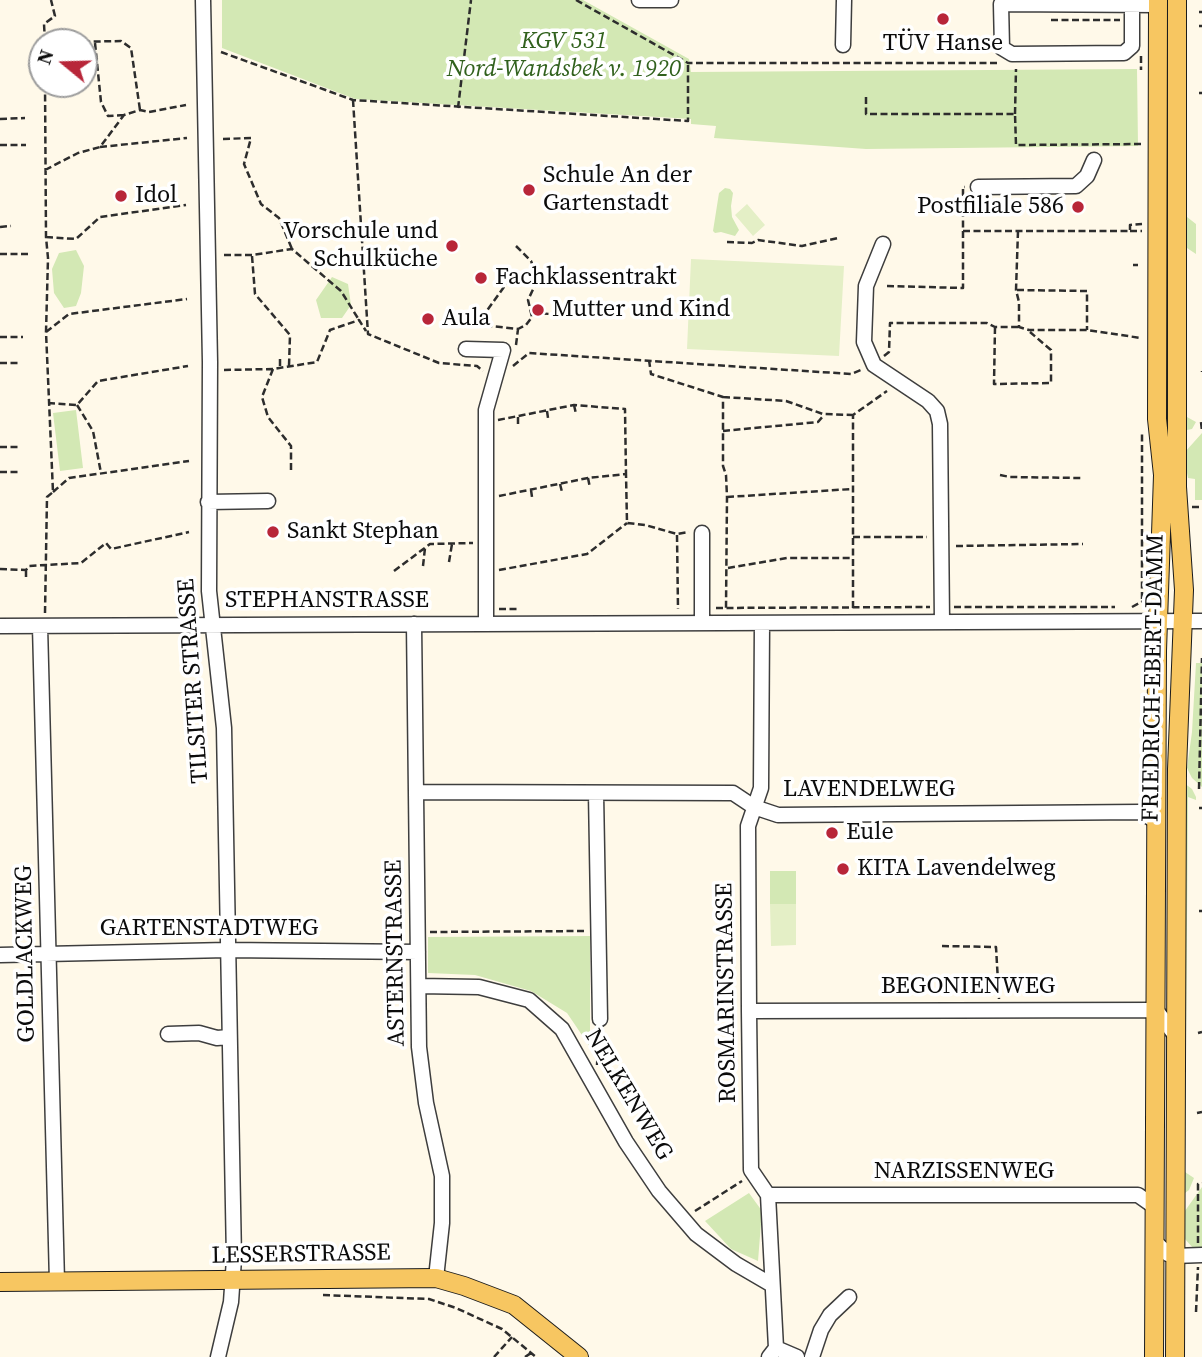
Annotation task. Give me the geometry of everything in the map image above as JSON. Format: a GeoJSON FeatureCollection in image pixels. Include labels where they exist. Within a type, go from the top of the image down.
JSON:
{"type":"FeatureCollection","features":[{"type":"Feature","properties":{"kind":"main road","name":"FRIEDRICH-EBERT-DAMM"},"geometry":{"type":"LineString","coordinates":[[1175,1357],[1177,769],[1193,621],[1183,566],[1177,487],[1177,0]]}},
{"type":"Feature","properties":{"kind":"main road","name":"FRIEDRICH-EBERT-DAMM"},"geometry":{"type":"LineString","coordinates":[[1154,1357],[1157,822],[1150,616],[1163,488],[1157,419],[1158,2]]}},
{"type":"Feature","properties":{"kind":"main road","name":"LESSERSTRASSE"},"geometry":{"type":"LineString","coordinates":[[0,1282],[436,1278],[514,1305],[579,1357]]}},
{"type":"Feature","properties":{"kind":"street","name":"TILSITER STRASSE"},"geometry":{"type":"LineString","coordinates":[[203,0],[210,362],[209,591],[224,728],[232,1280],[231,1302],[218,1357]]}},
{"type":"Feature","properties":{"kind":"street"},"geometry":{"type":"LineString","coordinates":[[639,0],[671,0]]}},
{"type":"Feature","properties":{"kind":"street"},"geometry":{"type":"LineString","coordinates":[[843,45],[844,0]]}},
{"type":"Feature","properties":{"kind":"street"},"geometry":{"type":"LineString","coordinates":[[1132,5],[1132,46],[1124,52],[1008,53],[1001,44],[1001,4],[1132,5],[1158,2]]}},
{"type":"Feature","properties":{"kind":"street"},"geometry":{"type":"LineString","coordinates":[[978,187],[1076,186],[1087,176],[1094,160]]}},
{"type":"Feature","properties":{"kind":"street"},"geometry":{"type":"LineString","coordinates":[[883,244],[866,286],[864,342],[874,365],[928,401],[937,411],[940,424],[942,614]]}},
{"type":"Feature","properties":{"kind":"street"},"geometry":{"type":"LineString","coordinates":[[466,349],[503,351],[486,410],[486,617]]}},
{"type":"Feature","properties":{"kind":"street"},"geometry":{"type":"LineString","coordinates":[[208,502],[268,501]]}},
{"type":"Feature","properties":{"kind":"street"},"geometry":{"type":"LineString","coordinates":[[702,533],[702,615]]}},
{"type":"Feature","properties":{"kind":"street","name":"STEPHANSTRASSE"},"geometry":{"type":"LineString","coordinates":[[0,626],[414,624],[486,617],[678,623],[702,615],[726,615],[762,622],[853,622],[942,614],[1150,616],[1193,621]]}},
{"type":"Feature","properties":{"kind":"street","name":"ROSMARINSTRASSE"},"geometry":{"type":"LineString","coordinates":[[753,1173],[748,826],[761,788],[762,622]]}},
{"type":"Feature","properties":{"kind":"street","name":"ASTERNSTRASSE"},"geometry":{"type":"LineString","coordinates":[[414,624],[419,1047],[422,1080],[442,1176],[442,1223],[436,1278]]}},
{"type":"Feature","properties":{"kind":"street","name":"GOLDLACKWEG"},"geometry":{"type":"LineString","coordinates":[[40,626],[57,1282]]}},
{"type":"Feature","properties":{"kind":"street","name":"LAVENDELWEG"},"geometry":{"type":"LineString","coordinates":[[416,792],[733,793],[754,807],[778,815],[1141,812],[1157,822]]}},
{"type":"Feature","properties":{"kind":"street","name":"NELKENWEG"},"geometry":{"type":"LineString","coordinates":[[596,793],[600,1019]]}},
{"type":"Feature","properties":{"kind":"street","name":"GARTENSTADTWEG"},"geometry":{"type":"LineString","coordinates":[[0,955],[228,950],[418,952]]}},
{"type":"Feature","properties":{"kind":"street","name":"NELKENWEG"},"geometry":{"type":"LineString","coordinates":[[419,986],[479,987],[529,1000],[562,1029],[626,1142],[659,1191],[696,1234],[736,1264],[772,1285]]}},
{"type":"Feature","properties":{"kind":"street"},"geometry":{"type":"LineString","coordinates":[[1156,1010],[1175,1035]]}},
{"type":"Feature","properties":{"kind":"street","name":"BEGONIENWEG"},"geometry":{"type":"LineString","coordinates":[[749,1011],[1156,1010]]}},
{"type":"Feature","properties":{"kind":"street"},"geometry":{"type":"LineString","coordinates":[[167,1034],[200,1032],[217,1038],[229,1037]]}},
{"type":"Feature","properties":{"kind":"street"},"geometry":{"type":"LineString","coordinates":[[753,1173],[768,1195],[773,1352],[797,1357]]}},
{"type":"Feature","properties":{"kind":"street","name":"NARZISSENWEG"},"geometry":{"type":"LineString","coordinates":[[768,1195],[1138,1195],[1155,1207]]}},
{"type":"Feature","properties":{"kind":"street"},"geometry":{"type":"LineString","coordinates":[[1155,1242],[1174,1256],[1200,1256]]}},
{"type":"Feature","properties":{"kind":"street"},"geometry":{"type":"LineString","coordinates":[[812,1357],[821,1330],[830,1315],[849,1297]]}},
{"type":"Feature","properties":{"kind":"path"},"geometry":{"type":"LineString","coordinates":[[44,28],[44,24],[55,16],[51,0]]}},
{"type":"Feature","properties":{"kind":"path"},"geometry":{"type":"LineString","coordinates":[[458,108],[471,0]]}},
{"type":"Feature","properties":{"kind":"path"},"geometry":{"type":"LineString","coordinates":[[576,0],[688,63],[1003,63]]}},
{"type":"Feature","properties":{"kind":"path"},"geometry":{"type":"LineString","coordinates":[[1051,20],[1132,20]]}},
{"type":"Feature","properties":{"kind":"path"},"geometry":{"type":"LineString","coordinates":[[98,41],[121,41],[131,48],[140,110]]}},
{"type":"Feature","properties":{"kind":"path"},"geometry":{"type":"LineString","coordinates":[[221,52],[353,100],[688,121],[688,63]]}},
{"type":"Feature","properties":{"kind":"path"},"geometry":{"type":"LineString","coordinates":[[1016,63],[1016,145],[1143,144]]}},
{"type":"Feature","properties":{"kind":"path"},"geometry":{"type":"LineString","coordinates":[[1137,63],[1158,63]]}},
{"type":"Feature","properties":{"kind":"path"},"geometry":{"type":"LineString","coordinates":[[98,76],[101,102],[108,116],[124,116],[140,110],[149,112],[186,105]]}},
{"type":"Feature","properties":{"kind":"path"},"geometry":{"type":"LineString","coordinates":[[866,97],[866,114],[1016,114]]}},
{"type":"Feature","properties":{"kind":"path"},"geometry":{"type":"LineString","coordinates":[[45,98],[48,258],[46,332],[53,492]]}},
{"type":"Feature","properties":{"kind":"path"},"geometry":{"type":"LineString","coordinates":[[353,100],[368,334]]}},
{"type":"Feature","properties":{"kind":"path"},"geometry":{"type":"LineString","coordinates":[[100,147],[124,116]]}},
{"type":"Feature","properties":{"kind":"path"},"geometry":{"type":"LineString","coordinates":[[0,119],[25,118]]}},
{"type":"Feature","properties":{"kind":"path"},"geometry":{"type":"LineString","coordinates":[[45,170],[78,153],[100,147],[187,138]]}},
{"type":"Feature","properties":{"kind":"path"},"geometry":{"type":"LineString","coordinates":[[223,139],[251,138],[244,164],[261,204],[279,218],[292,249],[341,291],[368,334],[439,363],[477,366],[496,380],[528,353],[851,374],[874,365],[889,352],[890,323],[987,323],[995,327],[1087,330],[1142,338]]}},
{"type":"Feature","properties":{"kind":"path"},"geometry":{"type":"LineString","coordinates":[[0,145],[26,145]]}},
{"type":"Feature","properties":{"kind":"path"},"geometry":{"type":"LineString","coordinates":[[887,286],[962,288],[962,187],[978,187]]}},
{"type":"Feature","properties":{"kind":"path"},"geometry":{"type":"LineString","coordinates":[[46,237],[76,239],[100,217],[186,205]]}},
{"type":"Feature","properties":{"kind":"path"},"geometry":{"type":"LineString","coordinates":[[1130,231],[1130,225],[1142,224]]}},
{"type":"Feature","properties":{"kind":"path"},"geometry":{"type":"LineString","coordinates":[[0,227],[11,226]]}},
{"type":"Feature","properties":{"kind":"path"},"geometry":{"type":"LineString","coordinates":[[962,231],[1142,231]]}},
{"type":"Feature","properties":{"kind":"path"},"geometry":{"type":"LineString","coordinates":[[1018,231],[1016,290],[1019,327]]}},
{"type":"Feature","properties":{"kind":"path"},"geometry":{"type":"LineString","coordinates":[[727,242],[752,243],[758,240],[802,246],[838,238]]}},
{"type":"Feature","properties":{"kind":"path"},"geometry":{"type":"LineString","coordinates":[[516,246],[531,261],[538,279],[528,300],[532,317],[526,325],[518,329],[478,323],[509,280],[534,271]]}},
{"type":"Feature","properties":{"kind":"path"},"geometry":{"type":"LineString","coordinates":[[224,255],[252,255],[292,249]]}},
{"type":"Feature","properties":{"kind":"path"},"geometry":{"type":"LineString","coordinates":[[0,254],[29,254]]}},
{"type":"Feature","properties":{"kind":"path"},"geometry":{"type":"LineString","coordinates":[[252,255],[255,294],[289,335],[289,366]]}},
{"type":"Feature","properties":{"kind":"path"},"geometry":{"type":"LineString","coordinates":[[1016,290],[1087,290],[1087,330]]}},
{"type":"Feature","properties":{"kind":"path"},"geometry":{"type":"LineString","coordinates":[[46,332],[69,314],[187,299]]}},
{"type":"Feature","properties":{"kind":"path"},"geometry":{"type":"LineString","coordinates":[[531,313],[551,314]]}},
{"type":"Feature","properties":{"kind":"path"},"geometry":{"type":"LineString","coordinates":[[224,370],[273,369],[317,362],[330,330],[359,320]]}},
{"type":"Feature","properties":{"kind":"path"},"geometry":{"type":"LineString","coordinates":[[995,327],[994,384],[1051,383],[1051,350],[1028,330]]}},
{"type":"Feature","properties":{"kind":"path"},"geometry":{"type":"LineString","coordinates":[[503,354],[514,354],[518,329]]}},
{"type":"Feature","properties":{"kind":"path"},"geometry":{"type":"LineString","coordinates":[[0,337],[23,337]]}},
{"type":"Feature","properties":{"kind":"path"},"geometry":{"type":"LineString","coordinates":[[279,359],[280,368]]}},
{"type":"Feature","properties":{"kind":"path"},"geometry":{"type":"LineString","coordinates":[[649,360],[651,374],[723,397],[786,401],[825,414],[853,415],[900,383]]}},
{"type":"Feature","properties":{"kind":"path"},"geometry":{"type":"LineString","coordinates":[[0,363],[18,363]]}},
{"type":"Feature","properties":{"kind":"path"},"geometry":{"type":"LineString","coordinates":[[77,405],[98,381],[188,366]]}},
{"type":"Feature","properties":{"kind":"path"},"geometry":{"type":"LineString","coordinates":[[273,369],[262,397],[268,417],[291,446],[291,470]]}},
{"type":"Feature","properties":{"kind":"path"},"geometry":{"type":"LineString","coordinates":[[723,397],[723,466],[727,497],[726,615]]}},
{"type":"Feature","properties":{"kind":"path"},"geometry":{"type":"LineString","coordinates":[[48,403],[77,405]]}},
{"type":"Feature","properties":{"kind":"path"},"geometry":{"type":"LineString","coordinates":[[77,405],[93,431],[101,473]]}},
{"type":"Feature","properties":{"kind":"path"},"geometry":{"type":"LineString","coordinates":[[486,423],[574,405],[625,410],[626,523]]}},
{"type":"Feature","properties":{"kind":"path"},"geometry":{"type":"LineString","coordinates":[[574,405],[576,415]]}},
{"type":"Feature","properties":{"kind":"path"},"geometry":{"type":"LineString","coordinates":[[547,411],[548,418]]}},
{"type":"Feature","properties":{"kind":"path"},"geometry":{"type":"LineString","coordinates":[[723,431],[818,422],[825,414]]}},
{"type":"Feature","properties":{"kind":"path"},"geometry":{"type":"LineString","coordinates":[[853,415],[853,622]]}},
{"type":"Feature","properties":{"kind":"path"},"geometry":{"type":"LineString","coordinates":[[518,416],[518,424]]}},
{"type":"Feature","properties":{"kind":"path"},"geometry":{"type":"LineString","coordinates":[[1142,422],[1142,602],[1150,616]]}},
{"type":"Feature","properties":{"kind":"path"},"geometry":{"type":"LineString","coordinates":[[1201,422],[1202,431]]}},
{"type":"Feature","properties":{"kind":"path"},"geometry":{"type":"LineString","coordinates":[[0,447],[19,447]]}},
{"type":"Feature","properties":{"kind":"path"},"geometry":{"type":"LineString","coordinates":[[40,626],[46,611],[47,497],[69,478],[189,461]]}},
{"type":"Feature","properties":{"kind":"path"},"geometry":{"type":"LineString","coordinates":[[0,472],[20,472]]}},
{"type":"Feature","properties":{"kind":"path"},"geometry":{"type":"LineString","coordinates":[[486,498],[588,478],[626,474]]}},
{"type":"Feature","properties":{"kind":"path"},"geometry":{"type":"LineString","coordinates":[[1000,475],[1081,478]]}},
{"type":"Feature","properties":{"kind":"path"},"geometry":{"type":"LineString","coordinates":[[588,478],[590,488]]}},
{"type":"Feature","properties":{"kind":"path"},"geometry":{"type":"LineString","coordinates":[[560,484],[562,492]]}},
{"type":"Feature","properties":{"kind":"path"},"geometry":{"type":"LineString","coordinates":[[727,497],[853,488]]}},
{"type":"Feature","properties":{"kind":"path"},"geometry":{"type":"LineString","coordinates":[[531,489],[532,497]]}},
{"type":"Feature","properties":{"kind":"path"},"geometry":{"type":"LineString","coordinates":[[1192,507],[1202,507]]}},
{"type":"Feature","properties":{"kind":"path"},"geometry":{"type":"LineString","coordinates":[[486,572],[562,561],[587,554],[626,523],[677,534],[702,533]]}},
{"type":"Feature","properties":{"kind":"path"},"geometry":{"type":"LineString","coordinates":[[26,579],[29,566],[81,563],[106,543],[111,549],[189,532]]}},
{"type":"Feature","properties":{"kind":"path"},"geometry":{"type":"LineString","coordinates":[[677,534],[678,623]]}},
{"type":"Feature","properties":{"kind":"path"},"geometry":{"type":"LineString","coordinates":[[853,537],[1083,544]]}},
{"type":"Feature","properties":{"kind":"path"},"geometry":{"type":"LineString","coordinates":[[394,571],[430,544],[486,543]]}},
{"type":"Feature","properties":{"kind":"path"},"geometry":{"type":"LineString","coordinates":[[449,562],[452,544]]}},
{"type":"Feature","properties":{"kind":"path"},"geometry":{"type":"LineString","coordinates":[[423,566],[425,547]]}},
{"type":"Feature","properties":{"kind":"path"},"geometry":{"type":"LineString","coordinates":[[587,554],[590,559]]}},
{"type":"Feature","properties":{"kind":"path"},"geometry":{"type":"LineString","coordinates":[[726,568],[787,558],[853,558]]}},
{"type":"Feature","properties":{"kind":"path"},"geometry":{"type":"LineString","coordinates":[[530,564],[533,569]]}},
{"type":"Feature","properties":{"kind":"path"},"geometry":{"type":"LineString","coordinates":[[0,569],[26,570]]}},
{"type":"Feature","properties":{"kind":"path"},"geometry":{"type":"LineString","coordinates":[[1128,607],[1142,602]]}},
{"type":"Feature","properties":{"kind":"path"},"geometry":{"type":"LineString","coordinates":[[702,615],[853,607],[942,614],[1115,607]]}},
{"type":"Feature","properties":{"kind":"path"},"geometry":{"type":"LineString","coordinates":[[486,617],[528,609]]}},
{"type":"Feature","properties":{"kind":"path"},"geometry":{"type":"LineString","coordinates":[[1199,789],[1202,658]]}},
{"type":"Feature","properties":{"kind":"path"},"geometry":{"type":"LineString","coordinates":[[418,932],[598,931]]}},
{"type":"Feature","properties":{"kind":"path"},"geometry":{"type":"LineString","coordinates":[[942,946],[996,947],[999,1009]]}},
{"type":"Feature","properties":{"kind":"path"},"geometry":{"type":"LineString","coordinates":[[596,1086],[600,1019]]}},
{"type":"Feature","properties":{"kind":"path"},"geometry":{"type":"LineString","coordinates":[[1197,1113],[1202,1112]]}},
{"type":"Feature","properties":{"kind":"path"},"geometry":{"type":"LineString","coordinates":[[683,1219],[753,1173]]}},
{"type":"Feature","properties":{"kind":"path"},"geometry":{"type":"LineString","coordinates":[[1196,1312],[1200,1256],[1200,1184]]}},
{"type":"Feature","properties":{"kind":"path"},"geometry":{"type":"LineString","coordinates":[[397,1298],[429,1299],[456,1308],[502,1329],[536,1357]]}},
{"type":"Feature","properties":{"kind":"path"},"geometry":{"type":"LineString","coordinates":[[494,1357],[512,1337]]}},
{"type":"Feature","properties":{"kind":"path"},"geometry":{"type":"LineString","coordinates":[[525,1357],[531,1353]]}},
{"type":"Feature","properties":{"kind":"green space","name":"KGV 531 Nord-Wandsbek v. 1920"},"geometry":{"type":"Polygon","coordinates":[[[222,0],[583,0],[689,59],[691,72],[1137,69],[1138,146],[866,149],[714,138],[716,126],[691,124],[691,119],[355,99],[222,48],[222,0]]]}},
{"type":"Feature","properties":{"kind":"green space"},"geometry":{"type":"Polygon","coordinates":[[[1182,0],[1187,0],[1187,217],[1196,224],[1196,254],[1187,248],[1187,417],[1196,422],[1192,429],[1187,430],[1185,429],[1182,0]]]}},
{"type":"Feature","properties":{"kind":"green space"},"geometry":{"type":"Polygon","coordinates":[[[725,188],[733,193],[732,217],[739,230],[735,236],[713,231],[719,193],[725,188]]]}},
{"type":"Feature","properties":{"kind":"green space"},"geometry":{"type":"Polygon","coordinates":[[[747,204],[765,225],[753,236],[735,215],[747,204]]]}},
{"type":"Feature","properties":{"kind":"green space"},"geometry":{"type":"Polygon","coordinates":[[[76,250],[84,266],[81,293],[76,306],[64,308],[54,293],[52,269],[59,253],[76,250]]]}},
{"type":"Feature","properties":{"kind":"green space"},"geometry":{"type":"Polygon","coordinates":[[[691,259],[844,266],[839,356],[687,349],[691,259]]]}},
{"type":"Feature","properties":{"kind":"green space"},"geometry":{"type":"Polygon","coordinates":[[[332,277],[348,284],[351,305],[342,318],[321,318],[316,300],[332,277]]]}},
{"type":"Feature","properties":{"kind":"green space"},"geometry":{"type":"Polygon","coordinates":[[[76,410],[83,468],[60,471],[53,413],[76,410]]]}},
{"type":"Feature","properties":{"kind":"green space"},"geometry":{"type":"Polygon","coordinates":[[[1202,433],[1202,500],[1195,500],[1195,479],[1188,478],[1184,458],[1185,452],[1202,433]]]}},
{"type":"Feature","properties":{"kind":"green space"},"geometry":{"type":"Polygon","coordinates":[[[1196,663],[1202,663],[1202,787],[1192,778],[1187,768],[1196,663]]]}},
{"type":"Feature","properties":{"kind":"green space"},"geometry":{"type":"Polygon","coordinates":[[[1184,783],[1192,789],[1196,797],[1196,800],[1188,797],[1185,1172],[1194,1178],[1189,1190],[1181,1196],[1184,783]]]}},
{"type":"Feature","properties":{"kind":"green space"},"geometry":{"type":"Polygon","coordinates":[[[770,871],[796,871],[796,904],[770,904],[770,871]]]}},
{"type":"Feature","properties":{"kind":"green space"},"geometry":{"type":"Polygon","coordinates":[[[770,904],[796,904],[796,945],[771,946],[770,904]]]}},
{"type":"Feature","properties":{"kind":"green space"},"geometry":{"type":"Polygon","coordinates":[[[590,936],[590,1047],[567,1013],[531,991],[475,975],[428,973],[428,937],[590,936]]]}},
{"type":"Feature","properties":{"kind":"green space"},"geometry":{"type":"Polygon","coordinates":[[[1202,1187],[1202,1250],[1194,1249],[1184,1238],[1182,1215],[1202,1187]]]}},
{"type":"Feature","properties":{"kind":"green space"},"geometry":{"type":"Polygon","coordinates":[[[749,1193],[762,1211],[758,1261],[731,1249],[705,1221],[749,1193]]]}},
{"type":"Feature","properties":{"kind":"place","name":"TÜV Hanse"},"geometry":{"type":"Point","coordinates":[943,19]}},
{"type":"Feature","properties":{"kind":"place","name":"Schule An der Gartenstadt"},"geometry":{"type":"Point","coordinates":[529,190]}},
{"type":"Feature","properties":{"kind":"place","name":"Idol"},"geometry":{"type":"Point","coordinates":[121,196]}},
{"type":"Feature","properties":{"kind":"place","name":"Postfiliale 586"},"geometry":{"type":"Point","coordinates":[1078,207]}},
{"type":"Feature","properties":{"kind":"place","name":"Vorschule und Schulküche"},"geometry":{"type":"Point","coordinates":[452,246]}},
{"type":"Feature","properties":{"kind":"place","name":"Fachklassentrakt"},"geometry":{"type":"Point","coordinates":[481,278]}},
{"type":"Feature","properties":{"kind":"place","name":"Mutter und Kind"},"geometry":{"type":"Point","coordinates":[538,310]}},
{"type":"Feature","properties":{"kind":"place","name":"Aula"},"geometry":{"type":"Point","coordinates":[428,319]}},
{"type":"Feature","properties":{"kind":"place","name":"Sankt Stephan"},"geometry":{"type":"Point","coordinates":[273,532]}},
{"type":"Feature","properties":{"kind":"place","name":"Eule"},"geometry":{"type":"Point","coordinates":[832,833]}},
{"type":"Feature","properties":{"kind":"place","name":"KITA Lavendelweg"},"geometry":{"type":"Point","coordinates":[843,869]}}]}
